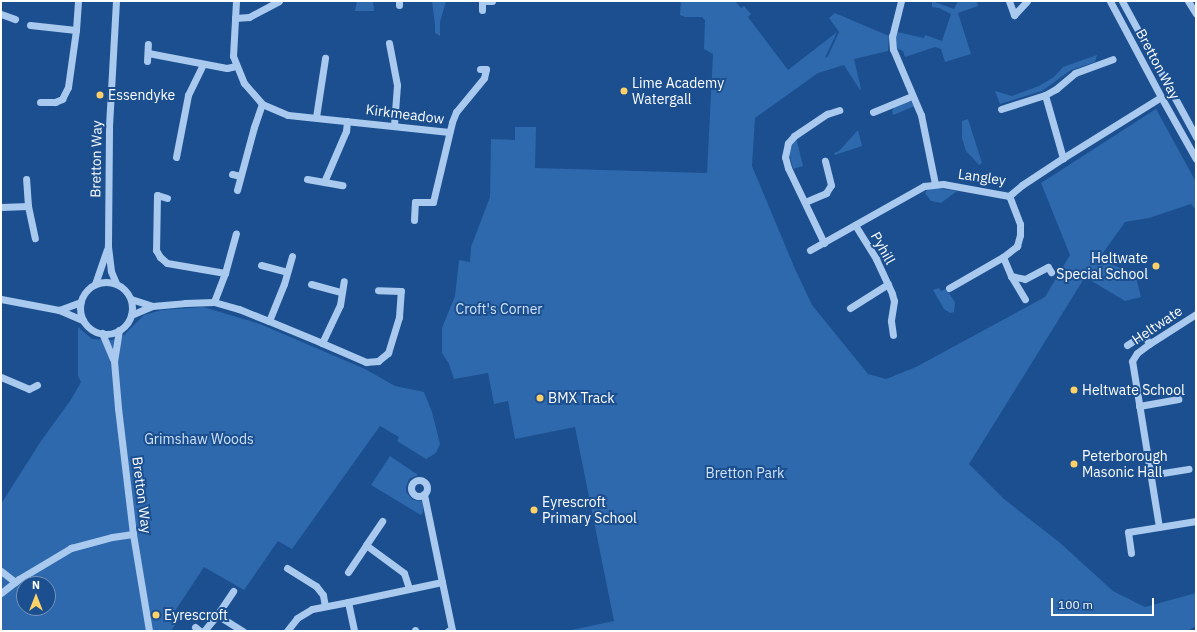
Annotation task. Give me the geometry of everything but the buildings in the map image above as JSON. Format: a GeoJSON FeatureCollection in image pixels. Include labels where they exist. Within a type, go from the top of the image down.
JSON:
{"type":"FeatureCollection","features":[{"type":"Feature","properties":{"kind":"street"},"geometry":{"type":"LineString","coordinates":[[40,102],[55,102],[62,99],[68,88],[71,74],[78,1]]}},
{"type":"Feature","properties":{"kind":"street","name":"Bretton Way"},"geometry":{"type":"LineString","coordinates":[[116,1],[109,126],[108,245],[111,271],[116,283]]}},
{"type":"Feature","properties":{"kind":"street","name":"Kirkmeadow"},"geometry":{"type":"LineString","coordinates":[[236,1],[233,46],[236,66],[244,83],[262,104],[288,115],[449,132],[433,202],[415,202],[414,220]]}},
{"type":"Feature","properties":{"kind":"street"},"geometry":{"type":"LineString","coordinates":[[482,10],[482,1],[492,1]]}},
{"type":"Feature","properties":{"kind":"street"},"geometry":{"type":"LineString","coordinates":[[901,1],[892,36],[893,49],[921,115],[934,184]]}},
{"type":"Feature","properties":{"kind":"street"},"geometry":{"type":"LineString","coordinates":[[1009,1],[1014,15],[1027,1]]}},
{"type":"Feature","properties":{"kind":"street","name":"Bretton Way"},"geometry":{"type":"LineString","coordinates":[[1110,1],[1196,159]]}},
{"type":"Feature","properties":{"kind":"street","name":"Bretton Way"},"geometry":{"type":"LineString","coordinates":[[1122,1],[1196,136]]}},
{"type":"Feature","properties":{"kind":"street"},"geometry":{"type":"LineString","coordinates":[[1188,1],[1196,14]]}},
{"type":"Feature","properties":{"kind":"street"},"geometry":{"type":"LineString","coordinates":[[234,18],[249,17],[277,2]]}},
{"type":"Feature","properties":{"kind":"street"},"geometry":{"type":"LineString","coordinates":[[1,14],[15,19]]}},
{"type":"Feature","properties":{"kind":"street"},"geometry":{"type":"LineString","coordinates":[[30,25],[50,23],[76,30]]}},
{"type":"Feature","properties":{"kind":"street"},"geometry":{"type":"LineString","coordinates":[[147,61],[148,44]]}},
{"type":"Feature","properties":{"kind":"street"},"geometry":{"type":"LineString","coordinates":[[392,47],[397,85],[394,125]]}},
{"type":"Feature","properties":{"kind":"street"},"geometry":{"type":"LineString","coordinates":[[148,53],[227,68],[236,66]]}},
{"type":"Feature","properties":{"kind":"street"},"geometry":{"type":"LineString","coordinates":[[316,117],[325,58]]}},
{"type":"Feature","properties":{"kind":"street"},"geometry":{"type":"LineString","coordinates":[[1001,109],[1045,95],[1056,89],[1075,72],[1113,59]]}},
{"type":"Feature","properties":{"kind":"street"},"geometry":{"type":"LineString","coordinates":[[176,157],[174,146],[188,95],[203,64]]}},
{"type":"Feature","properties":{"kind":"street"},"geometry":{"type":"LineString","coordinates":[[449,132],[456,112],[484,78],[484,67]]}},
{"type":"Feature","properties":{"kind":"street"},"geometry":{"type":"LineString","coordinates":[[314,70],[323,72]]}},
{"type":"Feature","properties":{"kind":"street"},"geometry":{"type":"LineString","coordinates":[[1045,95],[1063,158]]}},
{"type":"Feature","properties":{"kind":"street"},"geometry":{"type":"LineString","coordinates":[[873,112],[912,96]]}},
{"type":"Feature","properties":{"kind":"street","name":"Langley"},"geometry":{"type":"LineString","coordinates":[[810,250],[924,186],[943,184],[1009,196],[1063,158],[1161,97]]}},
{"type":"Feature","properties":{"kind":"street"},"geometry":{"type":"LineString","coordinates":[[62,99],[68,106]]}},
{"type":"Feature","properties":{"kind":"street"},"geometry":{"type":"LineString","coordinates":[[237,190],[262,104]]}},
{"type":"Feature","properties":{"kind":"street"},"geometry":{"type":"LineString","coordinates":[[824,243],[788,168],[785,156],[788,143],[800,131],[827,114],[839,110]]}},
{"type":"Feature","properties":{"kind":"street","name":"Kirkmeadow"},"geometry":{"type":"LineString","coordinates":[[324,182],[346,131],[347,121]]}},
{"type":"Feature","properties":{"kind":"street"},"geometry":{"type":"LineString","coordinates":[[805,202],[826,193],[831,185],[825,161]]}},
{"type":"Feature","properties":{"kind":"street"},"geometry":{"type":"LineString","coordinates":[[232,174],[240,176]]}},
{"type":"Feature","properties":{"kind":"street"},"geometry":{"type":"LineString","coordinates":[[307,178],[342,185]]}},
{"type":"Feature","properties":{"kind":"street"},"geometry":{"type":"LineString","coordinates":[[26,179],[28,206],[35,238]]}},
{"type":"Feature","properties":{"kind":"street"},"geometry":{"type":"LineString","coordinates":[[167,198],[154,194],[156,250],[160,257],[167,263],[225,273]]}},
{"type":"Feature","properties":{"kind":"street"},"geometry":{"type":"LineString","coordinates":[[949,288],[1003,257],[1017,246],[1020,235],[1020,224],[1009,196]]}},
{"type":"Feature","properties":{"kind":"street"},"geometry":{"type":"LineString","coordinates":[[1,207],[28,206]]}},
{"type":"Feature","properties":{"kind":"street","name":"Pyhill"},"geometry":{"type":"LineString","coordinates":[[855,225],[876,259],[894,301],[891,320],[893,335]]}},
{"type":"Feature","properties":{"kind":"street"},"geometry":{"type":"LineString","coordinates":[[214,302],[225,273],[236,233]]}},
{"type":"Feature","properties":{"kind":"street","name":"Bretton Way"},"geometry":{"type":"LineString","coordinates":[[95,284],[108,245]]}},
{"type":"Feature","properties":{"kind":"street"},"geometry":{"type":"LineString","coordinates":[[269,320],[284,284],[292,256]]}},
{"type":"Feature","properties":{"kind":"street"},"geometry":{"type":"LineString","coordinates":[[1003,257],[1011,276],[1025,299]]}},
{"type":"Feature","properties":{"kind":"street"},"geometry":{"type":"LineString","coordinates":[[261,265],[287,272]]}},
{"type":"Feature","properties":{"kind":"street"},"geometry":{"type":"LineString","coordinates":[[1011,276],[1025,279],[1048,267],[1052,272]]}},
{"type":"Feature","properties":{"kind":"street"},"geometry":{"type":"LineString","coordinates":[[322,342],[340,305],[344,281]]}},
{"type":"Feature","properties":{"kind":"street"},"geometry":{"type":"LineString","coordinates":[[109,282],[116,283],[128,292],[131,299],[131,316],[125,326],[119,330],[102,333],[94,331],[84,320],[80,308],[81,302],[84,295],[95,284],[109,282]]}},
{"type":"Feature","properties":{"kind":"street"},"geometry":{"type":"LineString","coordinates":[[311,284],[341,292]]}},
{"type":"Feature","properties":{"kind":"street","name":"Pyhill"},"geometry":{"type":"LineString","coordinates":[[850,308],[888,284]]}},
{"type":"Feature","properties":{"kind":"street"},"geometry":{"type":"LineString","coordinates":[[131,316],[152,306],[214,302],[269,320],[366,362],[378,361],[388,354],[399,317],[400,291],[378,290]]}},
{"type":"Feature","properties":{"kind":"street"},"geometry":{"type":"LineString","coordinates":[[1,299],[59,310],[84,320]]}},
{"type":"Feature","properties":{"kind":"street"},"geometry":{"type":"LineString","coordinates":[[131,299],[152,306]]}},
{"type":"Feature","properties":{"kind":"street"},"geometry":{"type":"LineString","coordinates":[[59,310],[81,302]]}},
{"type":"Feature","properties":{"kind":"street","name":"Heltwate"},"geometry":{"type":"LineString","coordinates":[[1139,406],[1132,362],[1137,353],[1196,314]]}},
{"type":"Feature","properties":{"kind":"street","name":"Bretton Way"},"geometry":{"type":"LineString","coordinates":[[119,330],[114,361],[118,408],[134,534],[149,631]]}},
{"type":"Feature","properties":{"kind":"street","name":"Bretton Way"},"geometry":{"type":"LineString","coordinates":[[102,333],[114,361]]}},
{"type":"Feature","properties":{"kind":"street"},"geometry":{"type":"LineString","coordinates":[[1127,345],[1144,334],[1149,344]]}},
{"type":"Feature","properties":{"kind":"street"},"geometry":{"type":"LineString","coordinates":[[1,377],[28,392],[37,385]]}},
{"type":"Feature","properties":{"kind":"street"},"geometry":{"type":"LineString","coordinates":[[1159,527],[1139,406],[1178,399]]}},
{"type":"Feature","properties":{"kind":"street"},"geometry":{"type":"LineString","coordinates":[[1150,475],[1189,469]]}},
{"type":"Feature","properties":{"kind":"street"},"geometry":{"type":"LineString","coordinates":[[424,494],[452,630],[448,631]]}},
{"type":"Feature","properties":{"kind":"street"},"geometry":{"type":"LineString","coordinates":[[348,572],[382,521]]}},
{"type":"Feature","properties":{"kind":"street"},"geometry":{"type":"LineString","coordinates":[[1131,552],[1128,532],[1196,521]]}},
{"type":"Feature","properties":{"kind":"street"},"geometry":{"type":"LineString","coordinates":[[1,593],[15,582],[71,548],[106,538],[134,534]]}},
{"type":"Feature","properties":{"kind":"street"},"geometry":{"type":"LineString","coordinates":[[366,545],[404,573],[409,588]]}},
{"type":"Feature","properties":{"kind":"street"},"geometry":{"type":"LineString","coordinates":[[287,568],[299,571],[316,586],[323,595],[325,606]]}},
{"type":"Feature","properties":{"kind":"street"},"geometry":{"type":"LineString","coordinates":[[1,571],[15,582]]}},
{"type":"Feature","properties":{"kind":"street"},"geometry":{"type":"LineString","coordinates":[[287,631],[297,618],[312,609],[442,582]]}},
{"type":"Feature","properties":{"kind":"street"},"geometry":{"type":"LineString","coordinates":[[204,631],[233,591]]}},
{"type":"Feature","properties":{"kind":"street"},"geometry":{"type":"LineString","coordinates":[[348,602],[354,631]]}},
{"type":"Feature","properties":{"kind":"street"},"geometry":{"type":"LineString","coordinates":[[217,615],[243,631]]}},
{"type":"Feature","properties":{"kind":"green space"},"geometry":{"type":"Polygon","coordinates":[[[357,1],[373,1],[374,11],[355,11],[357,1]]]}},
{"type":"Feature","properties":{"kind":"green space"},"geometry":{"type":"Polygon","coordinates":[[[432,1],[446,1],[440,22],[440,36],[435,33],[432,1]]]}},
{"type":"Feature","properties":{"kind":"green space","name":"Bretton Park"},"geometry":{"type":"Polygon","coordinates":[[[681,1],[735,1],[741,8],[744,6],[751,14],[748,17],[788,70],[837,32],[825,58],[828,56],[839,32],[829,18],[835,13],[889,36],[888,51],[854,59],[860,90],[844,65],[818,73],[755,118],[752,166],[795,269],[812,305],[868,374],[886,379],[916,367],[1045,297],[1070,255],[1041,183],[1156,109],[1196,182],[1196,210],[1191,204],[1149,218],[1125,222],[1098,260],[1135,273],[1141,297],[1125,301],[1085,277],[969,464],[1004,499],[1059,542],[1113,591],[1145,607],[1196,593],[1196,626],[1187,631],[567,631],[614,621],[575,427],[515,439],[508,401],[494,404],[488,373],[454,379],[449,364],[442,353],[442,328],[455,296],[459,260],[470,262],[471,247],[490,197],[491,139],[515,140],[515,127],[536,127],[535,168],[707,173],[713,54],[704,49],[705,20],[702,17],[685,17],[680,15],[681,1]]]}},
{"type":"Feature","properties":{"kind":"green space"},"geometry":{"type":"Polygon","coordinates":[[[932,1],[954,9],[958,1],[977,1],[978,6],[958,13],[971,54],[945,62],[941,49],[935,47],[905,57],[903,51],[898,49],[894,43],[897,32],[924,38],[925,35],[942,41],[951,14],[939,8],[932,7],[932,1]]]}},
{"type":"Feature","properties":{"kind":"green space"},"geometry":{"type":"Polygon","coordinates":[[[1097,55],[1095,62],[1071,70],[1042,91],[1000,104],[995,91],[1012,96],[1039,86],[1054,77],[1063,67],[1097,55]]]}},
{"type":"Feature","properties":{"kind":"green space"},"geometry":{"type":"Polygon","coordinates":[[[910,101],[915,106],[893,115],[892,111],[895,106],[910,101]]]}},
{"type":"Feature","properties":{"kind":"green space"},"geometry":{"type":"Polygon","coordinates":[[[968,119],[982,163],[979,165],[966,151],[962,138],[962,121],[968,119]]]}},
{"type":"Feature","properties":{"kind":"green space"},"geometry":{"type":"Polygon","coordinates":[[[858,130],[862,146],[835,155],[834,153],[839,151],[858,130]]]}},
{"type":"Feature","properties":{"kind":"green space"},"geometry":{"type":"Polygon","coordinates":[[[796,137],[803,166],[793,169],[789,152],[796,137]]]}},
{"type":"Feature","properties":{"kind":"green space"},"geometry":{"type":"Polygon","coordinates":[[[933,188],[957,191],[941,203],[931,201],[925,193],[927,189],[933,188]]]}},
{"type":"Feature","properties":{"kind":"green space"},"geometry":{"type":"Polygon","coordinates":[[[939,288],[941,291],[946,289],[955,302],[954,312],[950,313],[944,309],[933,290],[939,288]]]}},
{"type":"Feature","properties":{"kind":"green space","name":"Grimshaw Woods"},"geometry":{"type":"Polygon","coordinates":[[[203,307],[260,324],[365,369],[395,386],[424,392],[432,412],[440,444],[436,453],[426,459],[397,441],[399,437],[380,426],[292,549],[278,541],[244,590],[204,567],[175,611],[181,616],[171,631],[1,631],[1,504],[41,441],[70,401],[81,382],[78,376],[78,327],[92,339],[112,340],[124,335],[144,315],[162,310],[203,307]]]}},
{"type":"Feature","properties":{"kind":"green space"},"geometry":{"type":"Polygon","coordinates":[[[390,456],[418,475],[409,479],[406,492],[413,500],[423,501],[423,512],[421,515],[371,485],[390,456]]]}},
{"type":"Feature","properties":{"kind":"place","name":"Lime Academy Watergall"},"geometry":{"type":"Point","coordinates":[624,91]}},
{"type":"Feature","properties":{"kind":"place","name":"Essendyke"},"geometry":{"type":"Point","coordinates":[100,95]}},
{"type":"Feature","properties":{"kind":"place","name":"Heltwate Special School"},"geometry":{"type":"Point","coordinates":[1156,266]}},
{"type":"Feature","properties":{"kind":"place","name":"Heltwate School"},"geometry":{"type":"Point","coordinates":[1074,390]}},
{"type":"Feature","properties":{"kind":"place","name":"BMX Track"},"geometry":{"type":"Point","coordinates":[540,398]}},
{"type":"Feature","properties":{"kind":"place","name":"Peterborough Masonic Hall"},"geometry":{"type":"Point","coordinates":[1074,464]}},
{"type":"Feature","properties":{"kind":"place","name":"Eyrescroft Primary School"},"geometry":{"type":"Point","coordinates":[534,510]}},
{"type":"Feature","properties":{"kind":"place","name":"Eyrescroft"},"geometry":{"type":"Point","coordinates":[156,615]}},
{"type":"Feature","properties":{"kind":"park label","name":"Croft's Corner"},"geometry":{"type":"Point","coordinates":[499,309]}}]}
